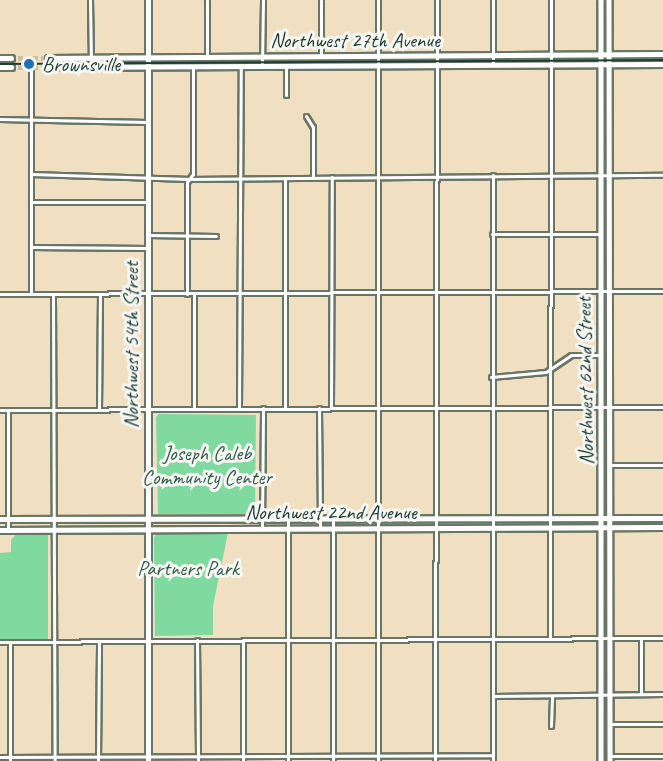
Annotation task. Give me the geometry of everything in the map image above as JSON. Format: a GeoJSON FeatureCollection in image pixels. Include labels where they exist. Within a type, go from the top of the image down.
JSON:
{"type":"FeatureCollection","features":[{"type":"Feature","properties":{"kind":"main road","name":"Northwest 54th Street"},"geometry":{"type":"LineString","coordinates":[[148,0],[148,758]]}},
{"type":"Feature","properties":{"kind":"main road","name":"Northwest 62nd Street"},"geometry":{"type":"LineString","coordinates":[[601,0],[600,292],[603,639],[601,761]]}},
{"type":"Feature","properties":{"kind":"main road","name":"Northwest 62nd Street"},"geometry":{"type":"LineString","coordinates":[[609,0],[610,758]]}},
{"type":"Feature","properties":{"kind":"main road","name":"Northwest 27th Avenue"},"geometry":{"type":"LineString","coordinates":[[48,58],[663,54]]}},
{"type":"Feature","properties":{"kind":"main road"},"geometry":{"type":"LineString","coordinates":[[0,58],[10,58]]}},
{"type":"Feature","properties":{"kind":"main road","name":"Northwest 27th Avenue"},"geometry":{"type":"LineString","coordinates":[[48,67],[663,64]]}},
{"type":"Feature","properties":{"kind":"main road"},"geometry":{"type":"LineString","coordinates":[[0,67],[11,67]]}},
{"type":"Feature","properties":{"kind":"main road","name":"Northwest 22nd Avenue"},"geometry":{"type":"LineString","coordinates":[[0,519],[663,518]]}},
{"type":"Feature","properties":{"kind":"main road","name":"Northwest 22nd Avenue"},"geometry":{"type":"LineString","coordinates":[[0,530],[663,527]]}},
{"type":"Feature","properties":{"kind":"street"},"geometry":{"type":"LineString","coordinates":[[90,0],[91,68]]}},
{"type":"Feature","properties":{"kind":"street"},"geometry":{"type":"LineString","coordinates":[[207,0],[207,58]]}},
{"type":"Feature","properties":{"kind":"street"},"geometry":{"type":"LineString","coordinates":[[262,67],[263,0]]}},
{"type":"Feature","properties":{"kind":"street"},"geometry":{"type":"LineString","coordinates":[[321,0],[321,57]]}},
{"type":"Feature","properties":{"kind":"street"},"geometry":{"type":"LineString","coordinates":[[378,0],[378,761]]}},
{"type":"Feature","properties":{"kind":"street"},"geometry":{"type":"LineString","coordinates":[[435,761],[434,176],[437,0]]}},
{"type":"Feature","properties":{"kind":"street"},"geometry":{"type":"LineString","coordinates":[[493,0],[493,65]]}},
{"type":"Feature","properties":{"kind":"street"},"geometry":{"type":"LineString","coordinates":[[550,638],[548,519],[551,0]]}},
{"type":"Feature","properties":{"kind":"street"},"geometry":{"type":"LineString","coordinates":[[31,67],[31,294]]}},
{"type":"Feature","properties":{"kind":"street"},"geometry":{"type":"LineString","coordinates":[[239,408],[241,67]]}},
{"type":"Feature","properties":{"kind":"street"},"geometry":{"type":"LineString","coordinates":[[286,67],[286,95]]}},
{"type":"Feature","properties":{"kind":"street"},"geometry":{"type":"LineString","coordinates":[[187,294],[187,182],[194,174],[193,68]]}},
{"type":"Feature","properties":{"kind":"street"},"geometry":{"type":"LineString","coordinates":[[306,116],[313,127],[313,177]]}},
{"type":"Feature","properties":{"kind":"street"},"geometry":{"type":"LineString","coordinates":[[0,119],[147,122]]}},
{"type":"Feature","properties":{"kind":"street"},"geometry":{"type":"LineString","coordinates":[[31,174],[190,179],[663,175]]}},
{"type":"Feature","properties":{"kind":"street"},"geometry":{"type":"LineString","coordinates":[[493,176],[491,293],[493,761]]}},
{"type":"Feature","properties":{"kind":"street"},"geometry":{"type":"LineString","coordinates":[[331,408],[332,177]]}},
{"type":"Feature","properties":{"kind":"street"},"geometry":{"type":"LineString","coordinates":[[285,178],[285,408]]}},
{"type":"Feature","properties":{"kind":"street"},"geometry":{"type":"LineString","coordinates":[[31,202],[147,202]]}},
{"type":"Feature","properties":{"kind":"street"},"geometry":{"type":"LineString","coordinates":[[492,234],[600,234]]}},
{"type":"Feature","properties":{"kind":"street"},"geometry":{"type":"LineString","coordinates":[[147,235],[216,236]]}},
{"type":"Feature","properties":{"kind":"street"},"geometry":{"type":"LineString","coordinates":[[30,247],[147,248]]}},
{"type":"Feature","properties":{"kind":"street"},"geometry":{"type":"LineString","coordinates":[[0,294],[663,291]]}},
{"type":"Feature","properties":{"kind":"street"},"geometry":{"type":"LineString","coordinates":[[53,294],[54,759]]}},
{"type":"Feature","properties":{"kind":"street"},"geometry":{"type":"LineString","coordinates":[[99,409],[100,294]]}},
{"type":"Feature","properties":{"kind":"street"},"geometry":{"type":"LineString","coordinates":[[194,294],[194,408]]}},
{"type":"Feature","properties":{"kind":"street"},"geometry":{"type":"LineString","coordinates":[[491,377],[546,372],[571,355],[601,355]]}},
{"type":"Feature","properties":{"kind":"street"},"geometry":{"type":"LineString","coordinates":[[0,410],[663,407]]}},
{"type":"Feature","properties":{"kind":"street"},"geometry":{"type":"LineString","coordinates":[[262,528],[263,408]]}},
{"type":"Feature","properties":{"kind":"street"},"geometry":{"type":"LineString","coordinates":[[319,408],[320,528]]}},
{"type":"Feature","properties":{"kind":"street"},"geometry":{"type":"LineString","coordinates":[[8,410],[8,530]]}},
{"type":"Feature","properties":{"kind":"street"},"geometry":{"type":"LineString","coordinates":[[610,465],[663,465]]}},
{"type":"Feature","properties":{"kind":"street"},"geometry":{"type":"LineString","coordinates":[[288,519],[288,761]]}},
{"type":"Feature","properties":{"kind":"street"},"geometry":{"type":"LineString","coordinates":[[333,519],[333,761]]}},
{"type":"Feature","properties":{"kind":"street"},"geometry":{"type":"LineString","coordinates":[[641,638],[641,694]]}},
{"type":"Feature","properties":{"kind":"street"},"geometry":{"type":"LineString","coordinates":[[0,642],[663,638]]}},
{"type":"Feature","properties":{"kind":"street"},"geometry":{"type":"LineString","coordinates":[[243,639],[243,761]]}},
{"type":"Feature","properties":{"kind":"street"},"geometry":{"type":"LineString","coordinates":[[197,640],[198,761]]}},
{"type":"Feature","properties":{"kind":"street"},"geometry":{"type":"LineString","coordinates":[[10,642],[10,759]]}},
{"type":"Feature","properties":{"kind":"street"},"geometry":{"type":"LineString","coordinates":[[98,759],[99,642]]}},
{"type":"Feature","properties":{"kind":"street"},"geometry":{"type":"LineString","coordinates":[[492,696],[663,694]]}},
{"type":"Feature","properties":{"kind":"street"},"geometry":{"type":"LineString","coordinates":[[551,726],[552,697]]}},
{"type":"Feature","properties":{"kind":"street"},"geometry":{"type":"LineString","coordinates":[[610,724],[663,724]]}},
{"type":"Feature","properties":{"kind":"street"},"geometry":{"type":"LineString","coordinates":[[0,757],[98,759],[288,755],[493,755]]}},
{"type":"Feature","properties":{"kind":"street"},"geometry":{"type":"LineString","coordinates":[[647,756],[647,761]]}},
{"type":"Feature","properties":{"kind":"street"},"geometry":{"type":"LineString","coordinates":[[610,758],[663,756]]}},
{"type":"Feature","properties":{"kind":"green space","name":"Joseph Caleb Community Center"},"geometry":{"type":"Polygon","coordinates":[[[159,414],[256,415],[255,514],[158,514],[156,417],[159,414]]]}},
{"type":"Feature","properties":{"kind":"green space","name":"Partners Park"},"geometry":{"type":"Polygon","coordinates":[[[159,532],[228,533],[213,606],[213,635],[155,636],[154,537],[159,532]]]}},
{"type":"Feature","properties":{"kind":"green space"},"geometry":{"type":"Polygon","coordinates":[[[17,533],[48,534],[48,640],[0,640],[0,553],[11,552],[11,540],[17,533]]]}},
{"type":"Feature","properties":{"kind":"tunnel"},"geometry":{"type":"LineString","coordinates":[[11,58],[48,58]]}},
{"type":"Feature","properties":{"kind":"tunnel"},"geometry":{"type":"LineString","coordinates":[[11,67],[48,67]]}},
{"type":"Feature","properties":{"kind":"railway"},"geometry":{"type":"LineString","coordinates":[[0,64],[663,60]]}},
{"type":"Feature","properties":{"kind":"place","name":"Brownsville"},"geometry":{"type":"Point","coordinates":[29,64]}}]}
